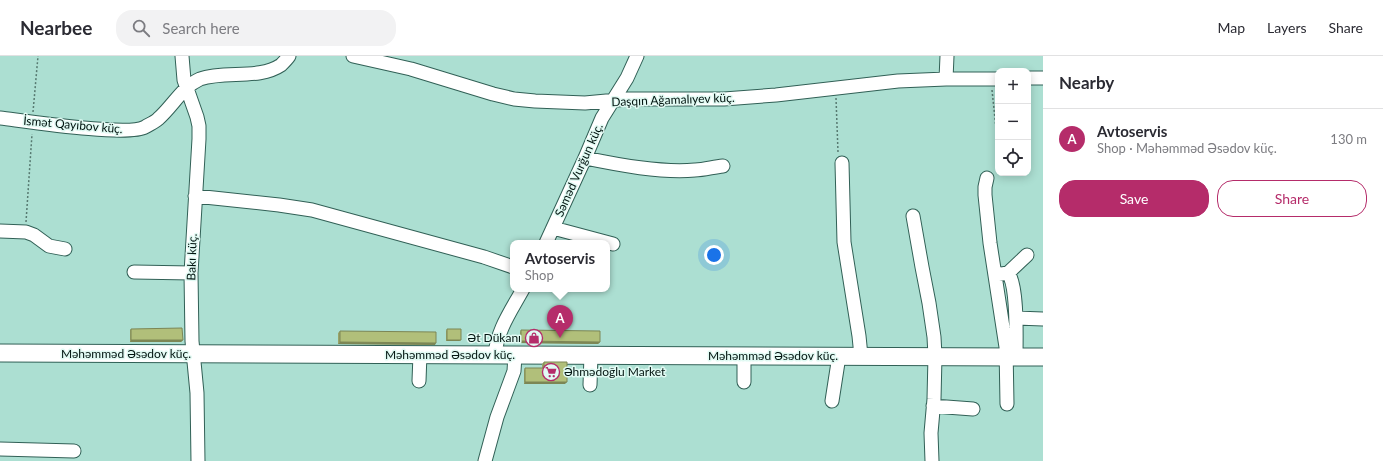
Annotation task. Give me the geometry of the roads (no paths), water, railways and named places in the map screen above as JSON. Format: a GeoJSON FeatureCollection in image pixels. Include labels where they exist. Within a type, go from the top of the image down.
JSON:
{"type":"FeatureCollection","features":[{"type":"Feature","properties":{"kind":"main road","name":"Məhəmməd Əsədov küç."},"geometry":{"type":"LineString","coordinates":[[0,353],[935,356],[1043,358]]}},
{"type":"Feature","properties":{"kind":"street","name":"Bakı küç."},"geometry":{"type":"LineString","coordinates":[[182,56],[184,80],[199,126],[191,273],[191,324],[197,393],[198,461]]}},
{"type":"Feature","properties":{"kind":"street","name":"İsmət Qayıbov küç."},"geometry":{"type":"LineString","coordinates":[[0,118],[108,130],[143,128],[158,119],[186,88],[200,80],[217,75],[254,73],[272,69],[281,64],[289,56]]}},
{"type":"Feature","properties":{"kind":"street","name":"Daşqın Ağamalıyev küç."},"geometry":{"type":"LineString","coordinates":[[353,56],[411,69],[514,100],[585,103],[628,99],[724,99],[776,95],[898,81],[946,79],[994,80]]}},
{"type":"Feature","properties":{"kind":"street","name":"Səməd Vurğun küç."},"geometry":{"type":"LineString","coordinates":[[547,240],[602,118],[627,78],[637,56]]}},
{"type":"Feature","properties":{"kind":"street"},"geometry":{"type":"LineString","coordinates":[[946,79],[947,56]]}},
{"type":"Feature","properties":{"kind":"street"},"geometry":{"type":"LineString","coordinates":[[1031,78],[1043,78]]}},
{"type":"Feature","properties":{"kind":"street"},"geometry":{"type":"LineString","coordinates":[[585,158],[623,166],[662,170],[694,170],[723,166]]}},
{"type":"Feature","properties":{"kind":"street"},"geometry":{"type":"LineString","coordinates":[[842,163],[844,242],[861,356]]}},
{"type":"Feature","properties":{"kind":"street"},"geometry":{"type":"LineString","coordinates":[[987,178],[984,195],[994,275],[1004,335],[1011,357]]}},
{"type":"Feature","properties":{"kind":"street"},"geometry":{"type":"LineString","coordinates":[[195,196],[312,210],[484,257],[510,266]]}},
{"type":"Feature","properties":{"kind":"street"},"geometry":{"type":"LineString","coordinates":[[913,216],[934,337],[935,356],[931,433],[932,461]]}},
{"type":"Feature","properties":{"kind":"street"},"geometry":{"type":"LineString","coordinates":[[553,228],[598,240]]}},
{"type":"Feature","properties":{"kind":"street"},"geometry":{"type":"LineString","coordinates":[[0,231],[26,232],[34,235],[49,246],[65,249]]}},
{"type":"Feature","properties":{"kind":"street"},"geometry":{"type":"LineString","coordinates":[[994,275],[1008,273],[1028,255]]}},
{"type":"Feature","properties":{"kind":"street"},"geometry":{"type":"LineString","coordinates":[[134,272],[191,273]]}},
{"type":"Feature","properties":{"kind":"street"},"geometry":{"type":"LineString","coordinates":[[1007,404],[1016,318],[1012,282],[1008,273]]}},
{"type":"Feature","properties":{"kind":"street"},"geometry":{"type":"LineString","coordinates":[[495,355],[496,344],[501,329],[521,292]]}},
{"type":"Feature","properties":{"kind":"street"},"geometry":{"type":"LineString","coordinates":[[1016,318],[1043,319]]}},
{"type":"Feature","properties":{"kind":"street"},"geometry":{"type":"LineString","coordinates":[[419,381],[420,354]]}},
{"type":"Feature","properties":{"kind":"street"},"geometry":{"type":"LineString","coordinates":[[485,461],[497,417],[514,372],[515,355]]}},
{"type":"Feature","properties":{"kind":"street"},"geometry":{"type":"LineString","coordinates":[[590,385],[591,355]]}},
{"type":"Feature","properties":{"kind":"street"},"geometry":{"type":"LineString","coordinates":[[744,356],[744,382]]}},
{"type":"Feature","properties":{"kind":"street"},"geometry":{"type":"LineString","coordinates":[[832,401],[838,356]]}},
{"type":"Feature","properties":{"kind":"street"},"geometry":{"type":"LineString","coordinates":[[933,406],[973,409]]}},
{"type":"Feature","properties":{"kind":"street"},"geometry":{"type":"LineString","coordinates":[[0,449],[74,451]]}},
{"type":"Feature","properties":{"kind":"place","name":"Ət Dükanı"},"geometry":{"type":"Point","coordinates":[534,338]}},
{"type":"Feature","properties":{"kind":"place","name":"Avtoservis"},"geometry":{"type":"Point","coordinates":[560,338]}},
{"type":"Feature","properties":{"kind":"place","name":"Əhmədoğlu Market"},"geometry":{"type":"Point","coordinates":[551,372]}}]}
